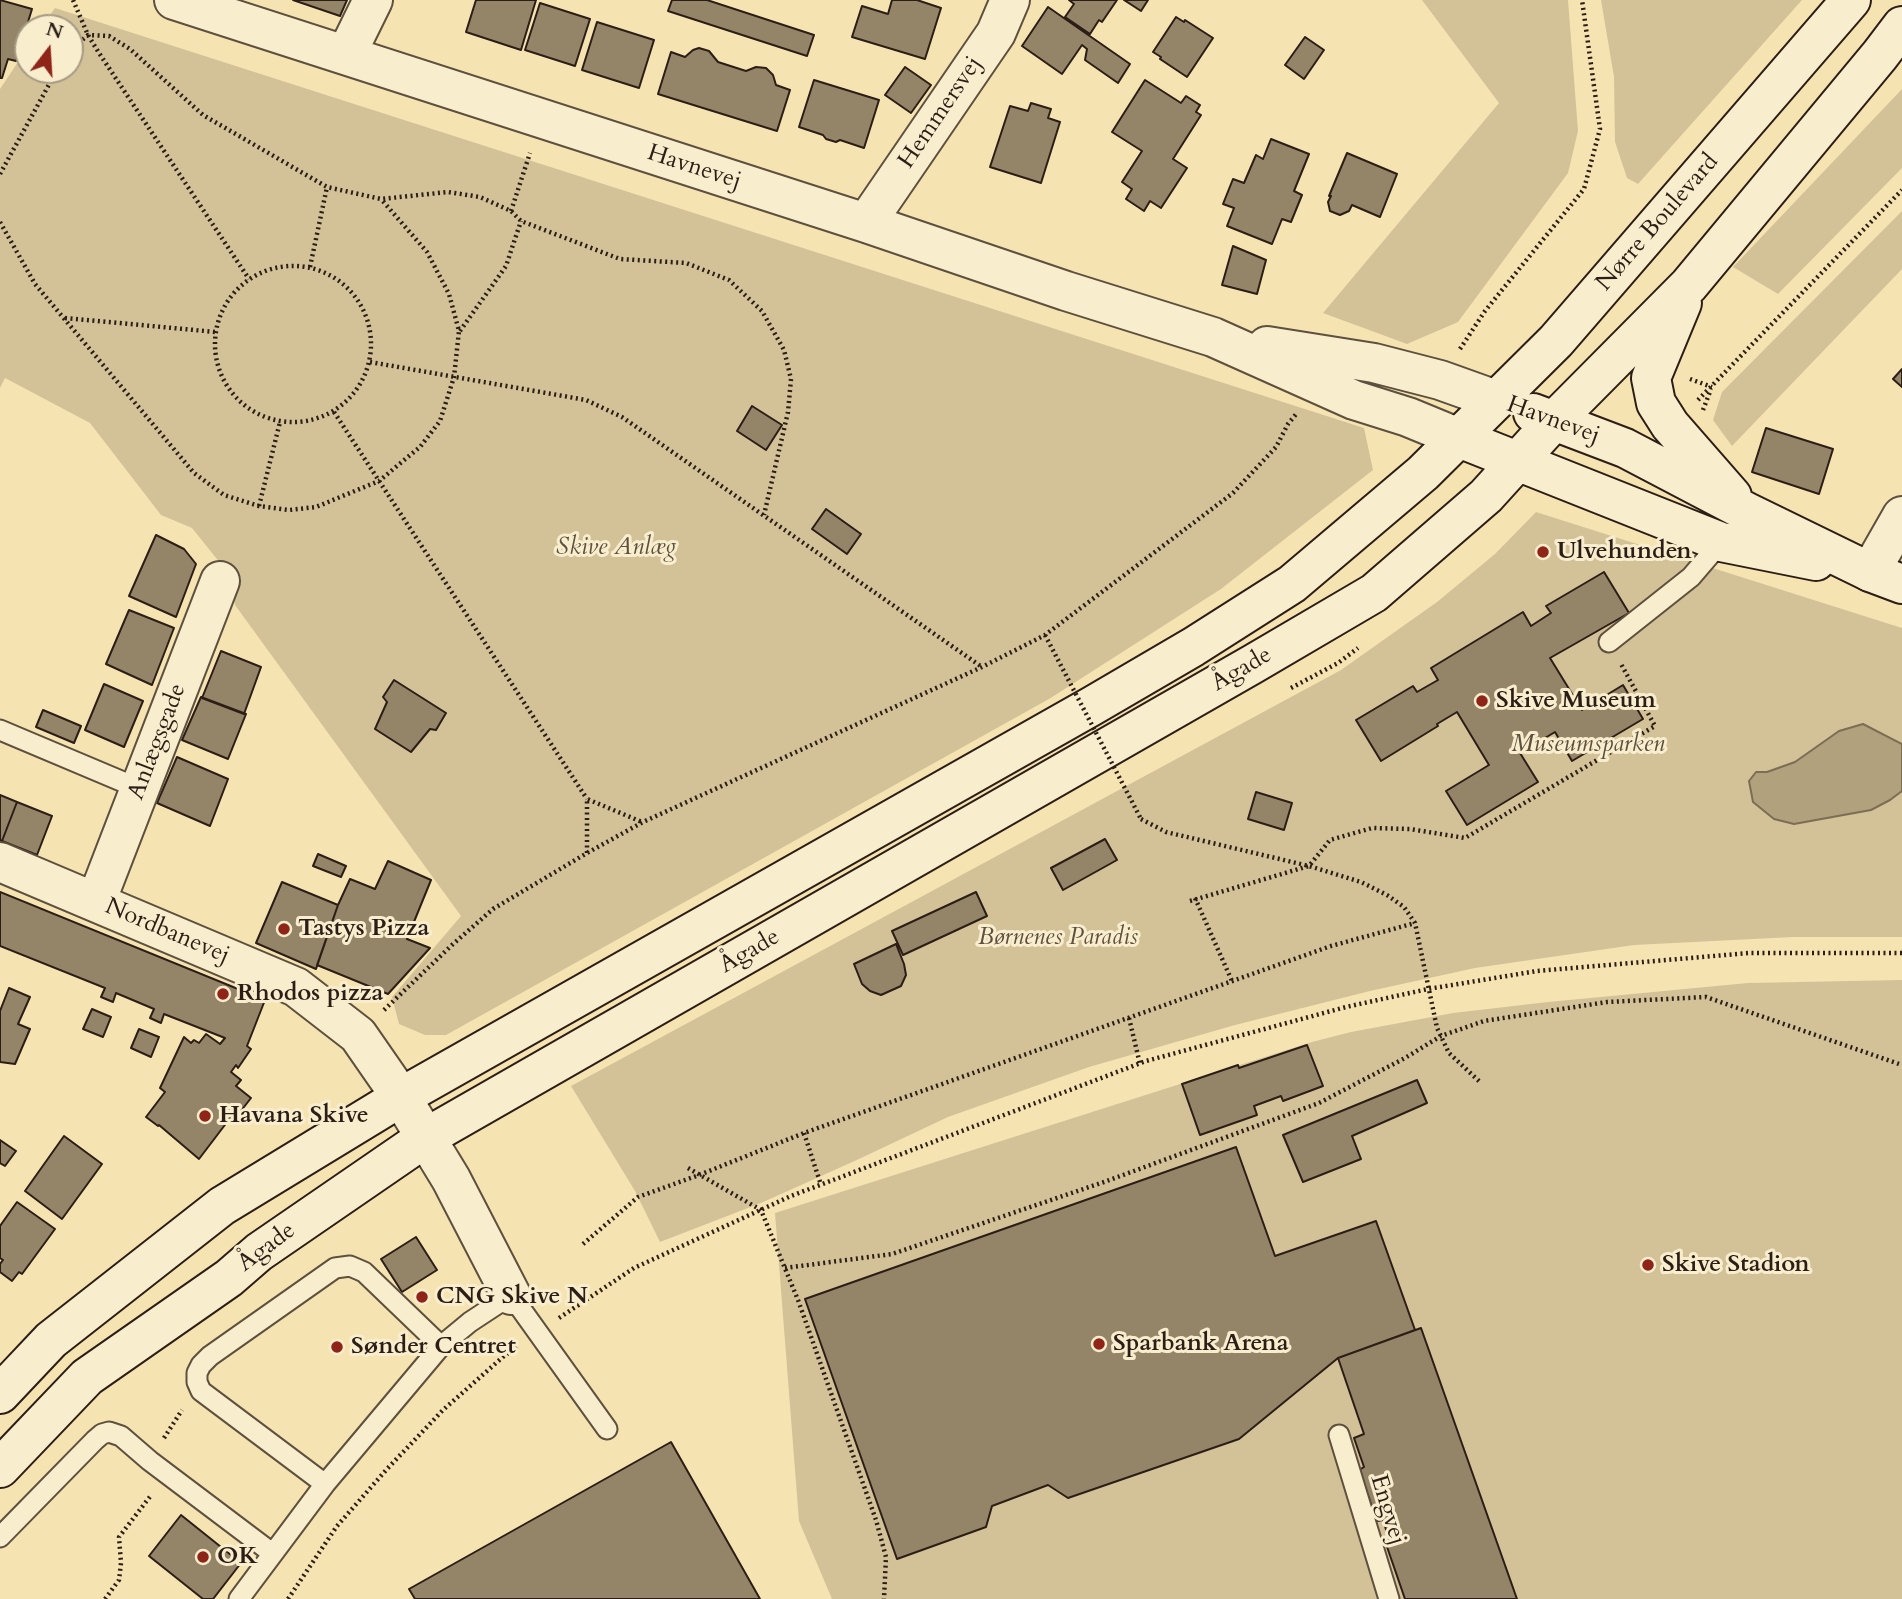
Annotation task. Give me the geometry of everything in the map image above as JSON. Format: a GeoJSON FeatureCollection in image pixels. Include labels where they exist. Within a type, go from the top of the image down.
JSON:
{"type":"FeatureCollection","features":[{"type":"Feature","properties":{"kind":"street","name":"Havnevej"},"geometry":{"type":"LineString","coordinates":[[174,0],[1213,337],[1354,400],[1408,417],[1721,542],[1886,578]]}},
{"type":"Feature","properties":{"kind":"street"},"geometry":{"type":"LineString","coordinates":[[346,55],[373,0]]}},
{"type":"Feature","properties":{"kind":"street","name":"Hemmersvej"},"geometry":{"type":"LineString","coordinates":[[866,223],[996,33],[1010,0]]}},
{"type":"Feature","properties":{"kind":"street","name":"Nørre Boulevard"},"geometry":{"type":"LineString","coordinates":[[1459,438],[1556,341],[1851,0]]}},
{"type":"Feature","properties":{"kind":"street"},"geometry":{"type":"LineString","coordinates":[[1518,462],[1554,421],[1689,285],[1902,26]]}},
{"type":"Feature","properties":{"kind":"street"},"geometry":{"type":"LineString","coordinates":[[1689,285],[1651,378],[1656,403],[1670,425],[1747,512]]}},
{"type":"Feature","properties":{"kind":"street","name":"Havnevej"},"geometry":{"type":"LineString","coordinates":[[1213,337],[1374,363],[1440,380],[1496,400],[1625,448],[1747,512],[1886,578]]}},
{"type":"Feature","properties":{"kind":"street","name":"Ågade"},"geometry":{"type":"LineString","coordinates":[[0,1394],[51,1340],[222,1206],[401,1097],[990,765],[1193,647],[1292,584],[1423,473],[1459,438]]}},
{"type":"Feature","properties":{"kind":"street","name":"Ågade"},"geometry":{"type":"LineString","coordinates":[[0,1468],[87,1377],[229,1278],[259,1252],[425,1138],[1374,593],[1486,496],[1518,462]]}},
{"type":"Feature","properties":{"kind":"street"},"geometry":{"type":"LineString","coordinates":[[1886,578],[1902,516]]}},
{"type":"Feature","properties":{"kind":"street","name":"Anlægsgade"},"geometry":{"type":"LineString","coordinates":[[96,902],[220,581]]}},
{"type":"Feature","properties":{"kind":"street","name":"Nordbanevej"},"geometry":{"type":"LineString","coordinates":[[0,862],[296,987],[358,1035],[401,1097],[451,1180],[511,1295]]}},
{"type":"Feature","properties":{"kind":"lane"},"geometry":{"type":"LineString","coordinates":[[1609,642],[1691,577],[1721,542]]}},
{"type":"Feature","properties":{"kind":"lane"},"geometry":{"type":"LineString","coordinates":[[0,730],[140,789]]}},
{"type":"Feature","properties":{"kind":"lane"},"geometry":{"type":"LineString","coordinates":[[324,1484],[201,1391],[197,1373],[201,1365],[335,1268],[350,1266],[364,1272],[441,1346]]}},
{"type":"Feature","properties":{"kind":"lane"},"geometry":{"type":"LineString","coordinates":[[239,1599],[324,1484],[441,1346],[470,1322],[511,1295],[607,1429]]}},
{"type":"Feature","properties":{"kind":"lane"},"geometry":{"type":"LineString","coordinates":[[0,1537],[95,1440],[109,1432],[121,1436],[272,1553]]}},
{"type":"Feature","properties":{"kind":"lane","name":"Engvej"},"geometry":{"type":"LineString","coordinates":[[1339,1435],[1389,1599]]}},
{"type":"Feature","properties":{"kind":"path"},"geometry":{"type":"LineString","coordinates":[[73,0],[88,35],[121,89],[249,279]]}},
{"type":"Feature","properties":{"kind":"path"},"geometry":{"type":"LineString","coordinates":[[1440,380],[1485,311],[1584,189],[1600,129],[1582,0]]}},
{"type":"Feature","properties":{"kind":"path"},"geometry":{"type":"LineString","coordinates":[[84,38],[88,35],[109,36],[130,49],[203,115],[327,187],[381,199],[448,192],[480,197],[511,211],[521,221],[620,259],[686,264],[729,280],[762,311],[784,350],[791,379],[789,412],[764,515]]}},
{"type":"Feature","properties":{"kind":"path"},"geometry":{"type":"LineString","coordinates":[[0,174],[49,84]]}},
{"type":"Feature","properties":{"kind":"path"},"geometry":{"type":"LineString","coordinates":[[511,211],[541,119]]}},
{"type":"Feature","properties":{"kind":"path"},"geometry":{"type":"LineString","coordinates":[[310,267],[327,187]]}},
{"type":"Feature","properties":{"kind":"path"},"geometry":{"type":"LineString","coordinates":[[1712,387],[1902,190]]}},
{"type":"Feature","properties":{"kind":"path"},"geometry":{"type":"LineString","coordinates":[[0,222],[35,284],[194,473],[224,495],[259,506],[289,510],[316,507],[379,481],[420,447],[440,421],[454,377],[459,331],[449,293],[427,252],[381,199]]}},
{"type":"Feature","properties":{"kind":"path"},"geometry":{"type":"LineString","coordinates":[[459,331],[506,266],[521,221]]}},
{"type":"Feature","properties":{"kind":"path"},"geometry":{"type":"LineString","coordinates":[[288,265],[310,267],[332,276],[352,293],[365,313],[371,337],[370,362],[362,382],[350,399],[334,412],[308,422],[280,422],[255,414],[234,397],[219,374],[213,348],[217,321],[229,297],[249,279],[268,269],[288,265]]}},
{"type":"Feature","properties":{"kind":"path"},"geometry":{"type":"LineString","coordinates":[[64,318],[216,331]]}},
{"type":"Feature","properties":{"kind":"path"},"geometry":{"type":"LineString","coordinates":[[370,362],[586,400],[622,417],[982,667]]}},
{"type":"Feature","properties":{"kind":"path"},"geometry":{"type":"LineString","coordinates":[[334,412],[587,799],[587,853]]}},
{"type":"Feature","properties":{"kind":"path"},"geometry":{"type":"LineString","coordinates":[[259,506],[280,422]]}},
{"type":"Feature","properties":{"kind":"path"},"geometry":{"type":"LineString","coordinates":[[358,1035],[452,945],[494,909],[587,853],[643,822],[982,667],[1045,635],[1233,494],[1276,447],[1288,424]]}},
{"type":"Feature","properties":{"kind":"path"},"geometry":{"type":"LineString","coordinates":[[1045,635],[1141,819],[1166,832],[1309,866],[1361,882],[1404,907],[1415,923],[1437,1028],[1449,1053],[1481,1083]]}},
{"type":"Feature","properties":{"kind":"path"},"geometry":{"type":"LineString","coordinates":[[1232,981],[1193,900],[1309,866],[1330,840],[1372,828],[1410,829],[1465,838],[1655,726],[1609,642]]}},
{"type":"Feature","properties":{"kind":"path"},"geometry":{"type":"LineString","coordinates":[[587,799],[643,822]]}},
{"type":"Feature","properties":{"kind":"path"},"geometry":{"type":"LineString","coordinates":[[583,1244],[638,1197],[680,1180],[804,1133],[1331,946],[1415,923]]}},
{"type":"Feature","properties":{"kind":"path"},"geometry":{"type":"LineString","coordinates":[[288,1599],[337,1526],[387,1469],[443,1410],[503,1356],[635,1268],[821,1185],[1140,1063],[1346,1007],[1428,989],[1537,971],[1642,961],[1749,953],[1902,953]]}},
{"type":"Feature","properties":{"kind":"path"},"geometry":{"type":"LineString","coordinates":[[785,1268],[892,1254],[1104,1182],[1319,1103],[1441,1036],[1484,1021],[1607,1002],[1706,997],[1902,1065]]}},
{"type":"Feature","properties":{"kind":"path"},"geometry":{"type":"LineString","coordinates":[[1129,1018],[1140,1063]]}},
{"type":"Feature","properties":{"kind":"path"},"geometry":{"type":"LineString","coordinates":[[804,1133],[821,1185]]}},
{"type":"Feature","properties":{"kind":"path"},"geometry":{"type":"LineString","coordinates":[[688,1168],[761,1210],[799,1300],[876,1520],[886,1557],[884,1599]]}},
{"type":"Feature","properties":{"kind":"green space"},"geometry":{"type":"Polygon","coordinates":[[[1422,0],[1568,0],[1578,131],[1568,173],[1458,322],[1407,344],[1323,313],[1499,103],[1422,0]]]}},
{"type":"Feature","properties":{"kind":"green space"},"geometry":{"type":"Polygon","coordinates":[[[1601,0],[1802,0],[1638,184],[1627,178],[1615,142],[1614,77],[1601,0]]]}},
{"type":"Feature","properties":{"kind":"green space","name":"Skive Anlæg"},"geometry":{"type":"Polygon","coordinates":[[[55,8],[74,14],[51,14],[55,8]]]}},
{"type":"Feature","properties":{"kind":"green space","name":"Skive Anlæg"},"geometry":{"type":"Polygon","coordinates":[[[84,17],[1364,428],[1373,470],[1221,589],[1049,699],[446,1035],[425,1035],[399,1024],[392,997],[461,916],[235,605],[229,574],[192,528],[161,515],[90,423],[5,378],[0,388],[0,89],[14,68],[14,84],[84,84],[84,17]]]}},
{"type":"Feature","properties":{"kind":"green space"},"geometry":{"type":"Polygon","coordinates":[[[1902,89],[1902,168],[1778,294],[1733,267],[1902,89]]]}},
{"type":"Feature","properties":{"kind":"green space"},"geometry":{"type":"Polygon","coordinates":[[[1902,211],[1902,269],[1732,446],[1713,420],[1722,392],[1902,211]]]}},
{"type":"Feature","properties":{"kind":"green space","name":"Museumsparken"},"geometry":{"type":"Polygon","coordinates":[[[1536,512],[1902,628],[1902,937],[1793,937],[1634,945],[1475,968],[1370,991],[1235,1025],[1089,1067],[948,1117],[761,1203],[660,1242],[635,1191],[571,1086],[1341,670],[1437,602],[1495,554],[1536,512]]]}},
{"type":"Feature","properties":{"kind":"green space"},"geometry":{"type":"Polygon","coordinates":[[[1902,980],[1902,1599],[832,1599],[799,1521],[775,1213],[1312,1042],[1351,1032],[1453,1013],[1748,983],[1902,980]]]}},
{"type":"Feature","properties":{"kind":"shaded area"},"geometry":{"type":"Polygon","coordinates":[[[1863,724],[1902,744],[1902,791],[1890,800],[1871,810],[1794,824],[1774,819],[1753,802],[1749,781],[1756,772],[1767,772],[1795,762],[1839,731],[1863,724]]]}},
{"type":"Feature","properties":{"kind":"building"},"geometry":{"type":"Polygon","coordinates":[[[0,0],[32,9],[30,14],[14,14],[14,60],[8,59],[0,78],[0,0]]]}},
{"type":"Feature","properties":{"kind":"building"},"geometry":{"type":"Polygon","coordinates":[[[293,0],[347,0],[340,16],[293,0]]]}},
{"type":"Feature","properties":{"kind":"building"},"geometry":{"type":"Polygon","coordinates":[[[476,0],[536,0],[521,50],[466,32],[476,0]]]}},
{"type":"Feature","properties":{"kind":"building"},"geometry":{"type":"Polygon","coordinates":[[[672,0],[707,0],[814,35],[807,56],[668,11],[672,0]]]}},
{"type":"Feature","properties":{"kind":"building"},"geometry":{"type":"Polygon","coordinates":[[[892,0],[917,0],[941,8],[925,59],[852,37],[862,6],[888,14],[892,0]]]}},
{"type":"Feature","properties":{"kind":"building"},"geometry":{"type":"Polygon","coordinates":[[[1069,0],[1117,0],[1090,34],[1065,17],[1074,4],[1069,0]]]}},
{"type":"Feature","properties":{"kind":"building"},"geometry":{"type":"Polygon","coordinates":[[[1124,0],[1148,0],[1141,11],[1124,0]]]}},
{"type":"Feature","properties":{"kind":"building"},"geometry":{"type":"Polygon","coordinates":[[[540,3],[590,19],[575,66],[525,50],[540,3]]]}},
{"type":"Feature","properties":{"kind":"building"},"geometry":{"type":"Polygon","coordinates":[[[1048,7],[1130,64],[1118,83],[1085,60],[1087,49],[1082,45],[1062,74],[1022,46],[1048,7]]]}},
{"type":"Feature","properties":{"kind":"building"},"geometry":{"type":"Polygon","coordinates":[[[1176,17],[1213,38],[1187,77],[1153,52],[1176,17]]]}},
{"type":"Feature","properties":{"kind":"building"},"geometry":{"type":"Polygon","coordinates":[[[597,22],[654,40],[639,88],[582,70],[597,22]]]}},
{"type":"Feature","properties":{"kind":"building"},"geometry":{"type":"Polygon","coordinates":[[[1305,37],[1324,50],[1304,79],[1285,65],[1305,37]]]}},
{"type":"Feature","properties":{"kind":"building"},"geometry":{"type":"Polygon","coordinates":[[[699,48],[709,51],[718,62],[746,71],[756,67],[766,68],[773,75],[776,85],[790,90],[777,131],[658,94],[671,52],[685,57],[699,48]]]}},
{"type":"Feature","properties":{"kind":"building"},"geometry":{"type":"Polygon","coordinates":[[[905,67],[931,85],[911,113],[885,95],[905,67]]]}},
{"type":"Feature","properties":{"kind":"building"},"geometry":{"type":"Polygon","coordinates":[[[814,80],[879,100],[864,148],[840,140],[836,142],[826,139],[823,135],[799,127],[814,80]]]}},
{"type":"Feature","properties":{"kind":"building"},"geometry":{"type":"Polygon","coordinates":[[[1145,80],[1181,103],[1186,96],[1200,105],[1196,112],[1201,115],[1173,159],[1187,168],[1161,208],[1150,201],[1144,211],[1126,199],[1132,189],[1122,182],[1142,151],[1112,132],[1145,80]]]}},
{"type":"Feature","properties":{"kind":"building"},"geometry":{"type":"Polygon","coordinates":[[[1031,103],[1051,109],[1048,118],[1060,122],[1041,183],[990,167],[1010,106],[1028,111],[1031,103]]]}},
{"type":"Feature","properties":{"kind":"building"},"geometry":{"type":"Polygon","coordinates":[[[1271,139],[1309,154],[1294,191],[1302,195],[1291,222],[1282,219],[1272,244],[1227,226],[1234,208],[1223,204],[1233,179],[1244,183],[1256,155],[1263,159],[1271,139]]]}},
{"type":"Feature","properties":{"kind":"building"},"geometry":{"type":"Polygon","coordinates":[[[1347,153],[1397,174],[1380,217],[1352,205],[1349,211],[1340,215],[1330,211],[1329,196],[1347,153]]]}},
{"type":"Feature","properties":{"kind":"building"},"geometry":{"type":"Polygon","coordinates":[[[1233,246],[1266,260],[1257,294],[1222,285],[1233,246]]]}},
{"type":"Feature","properties":{"kind":"building"},"geometry":{"type":"Polygon","coordinates":[[[1902,369],[1902,387],[1893,379],[1902,369]]]}},
{"type":"Feature","properties":{"kind":"building"},"geometry":{"type":"Polygon","coordinates":[[[752,406],[782,425],[766,450],[737,431],[752,406]]]}},
{"type":"Feature","properties":{"kind":"building"},"geometry":{"type":"Polygon","coordinates":[[[1766,428],[1833,449],[1819,494],[1752,472],[1766,428]]]}},
{"type":"Feature","properties":{"kind":"building"},"geometry":{"type":"Polygon","coordinates":[[[826,509],[861,534],[847,554],[812,529],[826,509]]]}},
{"type":"Feature","properties":{"kind":"building"},"geometry":{"type":"Polygon","coordinates":[[[156,535],[184,549],[196,564],[176,617],[129,596],[156,535]]]}},
{"type":"Feature","properties":{"kind":"building","name":"Skive Museum"},"geometry":{"type":"Polygon","coordinates":[[[1604,572],[1629,613],[1550,658],[1582,710],[1623,685],[1643,719],[1572,761],[1555,732],[1520,753],[1538,782],[1467,825],[1446,791],[1489,765],[1457,712],[1381,761],[1356,720],[1413,686],[1417,692],[1438,680],[1431,668],[1523,612],[1531,626],[1551,613],[1546,606],[1604,572]]]}},
{"type":"Feature","properties":{"kind":"building"},"geometry":{"type":"Polygon","coordinates":[[[129,610],[174,628],[152,685],[106,664],[129,610]]]}},
{"type":"Feature","properties":{"kind":"building"},"geometry":{"type":"Polygon","coordinates":[[[221,651],[261,667],[244,714],[202,698],[221,651]]]}},
{"type":"Feature","properties":{"kind":"building"},"geometry":{"type":"Polygon","coordinates":[[[394,680],[446,713],[436,730],[430,729],[411,752],[375,729],[387,702],[383,697],[394,680]]]}},
{"type":"Feature","properties":{"kind":"building"},"geometry":{"type":"Polygon","coordinates":[[[104,684],[143,701],[124,747],[85,730],[104,684]]]}},
{"type":"Feature","properties":{"kind":"building"},"geometry":{"type":"Polygon","coordinates":[[[201,697],[246,714],[228,759],[182,740],[201,697]]]}},
{"type":"Feature","properties":{"kind":"building"},"geometry":{"type":"Polygon","coordinates":[[[43,710],[81,726],[74,743],[36,727],[43,710]]]}},
{"type":"Feature","properties":{"kind":"building"},"geometry":{"type":"Polygon","coordinates":[[[177,757],[228,779],[210,826],[157,803],[177,757]]]}},
{"type":"Feature","properties":{"kind":"building"},"geometry":{"type":"Polygon","coordinates":[[[1256,792],[1292,803],[1284,830],[1248,819],[1256,792]]]}},
{"type":"Feature","properties":{"kind":"building"},"geometry":{"type":"Polygon","coordinates":[[[0,795],[17,802],[2,841],[0,840],[0,795]]]}},
{"type":"Feature","properties":{"kind":"building"},"geometry":{"type":"Polygon","coordinates":[[[17,802],[52,816],[37,855],[2,841],[17,802]]]}},
{"type":"Feature","properties":{"kind":"building"},"geometry":{"type":"Polygon","coordinates":[[[1105,839],[1117,860],[1063,890],[1051,868],[1105,839]]]}},
{"type":"Feature","properties":{"kind":"building"},"geometry":{"type":"Polygon","coordinates":[[[318,854],[346,866],[341,877],[313,866],[318,854]]]}},
{"type":"Feature","properties":{"kind":"building"},"geometry":{"type":"Polygon","coordinates":[[[388,861],[431,880],[407,939],[430,948],[388,994],[317,965],[350,879],[375,889],[388,861]]]}},
{"type":"Feature","properties":{"kind":"building"},"geometry":{"type":"Polygon","coordinates":[[[282,882],[338,905],[316,969],[256,943],[282,882]]]}},
{"type":"Feature","properties":{"kind":"building"},"geometry":{"type":"Polygon","coordinates":[[[0,892],[265,1000],[247,1046],[251,1049],[238,1068],[236,1065],[231,1072],[241,1080],[236,1086],[251,1098],[237,1116],[234,1113],[199,1159],[146,1117],[165,1092],[160,1088],[184,1037],[191,1043],[194,1040],[199,1043],[206,1034],[220,1044],[225,1038],[164,1014],[161,1023],[150,1018],[154,1009],[116,993],[113,1002],[101,997],[105,988],[0,946],[0,892]]]}},
{"type":"Feature","properties":{"kind":"building"},"geometry":{"type":"Polygon","coordinates":[[[976,892],[987,916],[903,955],[892,931],[976,892]]]}},
{"type":"Feature","properties":{"kind":"building"},"geometry":{"type":"Polygon","coordinates":[[[896,944],[906,975],[901,986],[881,995],[870,991],[862,984],[854,964],[896,944]]]}},
{"type":"Feature","properties":{"kind":"building"},"geometry":{"type":"Polygon","coordinates":[[[9,988],[30,997],[18,1024],[30,1029],[15,1064],[0,1062],[0,1011],[9,988]]]}},
{"type":"Feature","properties":{"kind":"building"},"geometry":{"type":"Polygon","coordinates":[[[92,1009],[111,1017],[103,1037],[83,1029],[92,1009]]]}},
{"type":"Feature","properties":{"kind":"building"},"geometry":{"type":"Polygon","coordinates":[[[139,1029],[159,1037],[151,1057],[131,1048],[139,1029]]]}},
{"type":"Feature","properties":{"kind":"building"},"geometry":{"type":"Polygon","coordinates":[[[1307,1045],[1323,1086],[1283,1101],[1281,1096],[1254,1106],[1257,1115],[1200,1135],[1182,1084],[1307,1045]]]}},
{"type":"Feature","properties":{"kind":"building"},"geometry":{"type":"Polygon","coordinates":[[[1417,1080],[1427,1103],[1352,1136],[1361,1159],[1303,1182],[1283,1135],[1417,1080]]]}},
{"type":"Feature","properties":{"kind":"building"},"geometry":{"type":"Polygon","coordinates":[[[64,1136],[102,1164],[62,1219],[25,1191],[64,1136]]]}},
{"type":"Feature","properties":{"kind":"building"},"geometry":{"type":"Polygon","coordinates":[[[0,1140],[16,1151],[5,1166],[0,1163],[0,1140]]]}},
{"type":"Feature","properties":{"kind":"building","name":"Sparbank Arena"},"geometry":{"type":"Polygon","coordinates":[[[1236,1147],[1275,1256],[1376,1221],[1415,1330],[1338,1358],[1239,1439],[1068,1498],[1048,1485],[992,1506],[986,1527],[897,1559],[805,1299],[1236,1147]]]}},
{"type":"Feature","properties":{"kind":"building"},"geometry":{"type":"Polygon","coordinates":[[[17,1202],[55,1229],[22,1274],[19,1272],[12,1281],[0,1272],[3,1260],[0,1258],[0,1226],[17,1202]]]}},
{"type":"Feature","properties":{"kind":"building"},"geometry":{"type":"Polygon","coordinates":[[[416,1237],[437,1270],[402,1292],[381,1259],[416,1237]]]}},
{"type":"Feature","properties":{"kind":"building"},"geometry":{"type":"Polygon","coordinates":[[[1421,1328],[1517,1599],[1405,1599],[1385,1541],[1389,1539],[1383,1520],[1377,1521],[1359,1470],[1364,1467],[1354,1438],[1364,1434],[1338,1358],[1421,1328]]]}},
{"type":"Feature","properties":{"kind":"building"},"geometry":{"type":"Polygon","coordinates":[[[671,1442],[760,1599],[415,1599],[409,1589],[671,1442]]]}},
{"type":"Feature","properties":{"kind":"building"},"geometry":{"type":"Polygon","coordinates":[[[181,1515],[241,1563],[213,1599],[203,1599],[149,1556],[181,1515]]]}},
{"type":"Feature","properties":{"kind":"place","name":"Ulvehunden"},"geometry":{"type":"Point","coordinates":[1543,552]}},
{"type":"Feature","properties":{"kind":"place","name":"Skive Museum"},"geometry":{"type":"Point","coordinates":[1482,701]}},
{"type":"Feature","properties":{"kind":"place","name":"Tastys Pizza"},"geometry":{"type":"Point","coordinates":[284,929]}},
{"type":"Feature","properties":{"kind":"place","name":"Rhodos pizza"},"geometry":{"type":"Point","coordinates":[223,994]}},
{"type":"Feature","properties":{"kind":"place","name":"Havana Skive"},"geometry":{"type":"Point","coordinates":[205,1116]}},
{"type":"Feature","properties":{"kind":"place","name":"Skive Stadion"},"geometry":{"type":"Point","coordinates":[1648,1265]}},
{"type":"Feature","properties":{"kind":"place","name":"CNG Skive N"},"geometry":{"type":"Point","coordinates":[422,1297]}},
{"type":"Feature","properties":{"kind":"place","name":"Sparbank Arena"},"geometry":{"type":"Point","coordinates":[1099,1344]}},
{"type":"Feature","properties":{"kind":"place","name":"Sønder Centret"},"geometry":{"type":"Point","coordinates":[337,1347]}},
{"type":"Feature","properties":{"kind":"place","name":"OK"},"geometry":{"type":"Point","coordinates":[203,1557]}},
{"type":"Feature","properties":{"kind":"park label","name":"Børnenes Paradis"},"geometry":{"type":"Point","coordinates":[1058,938]}}]}
